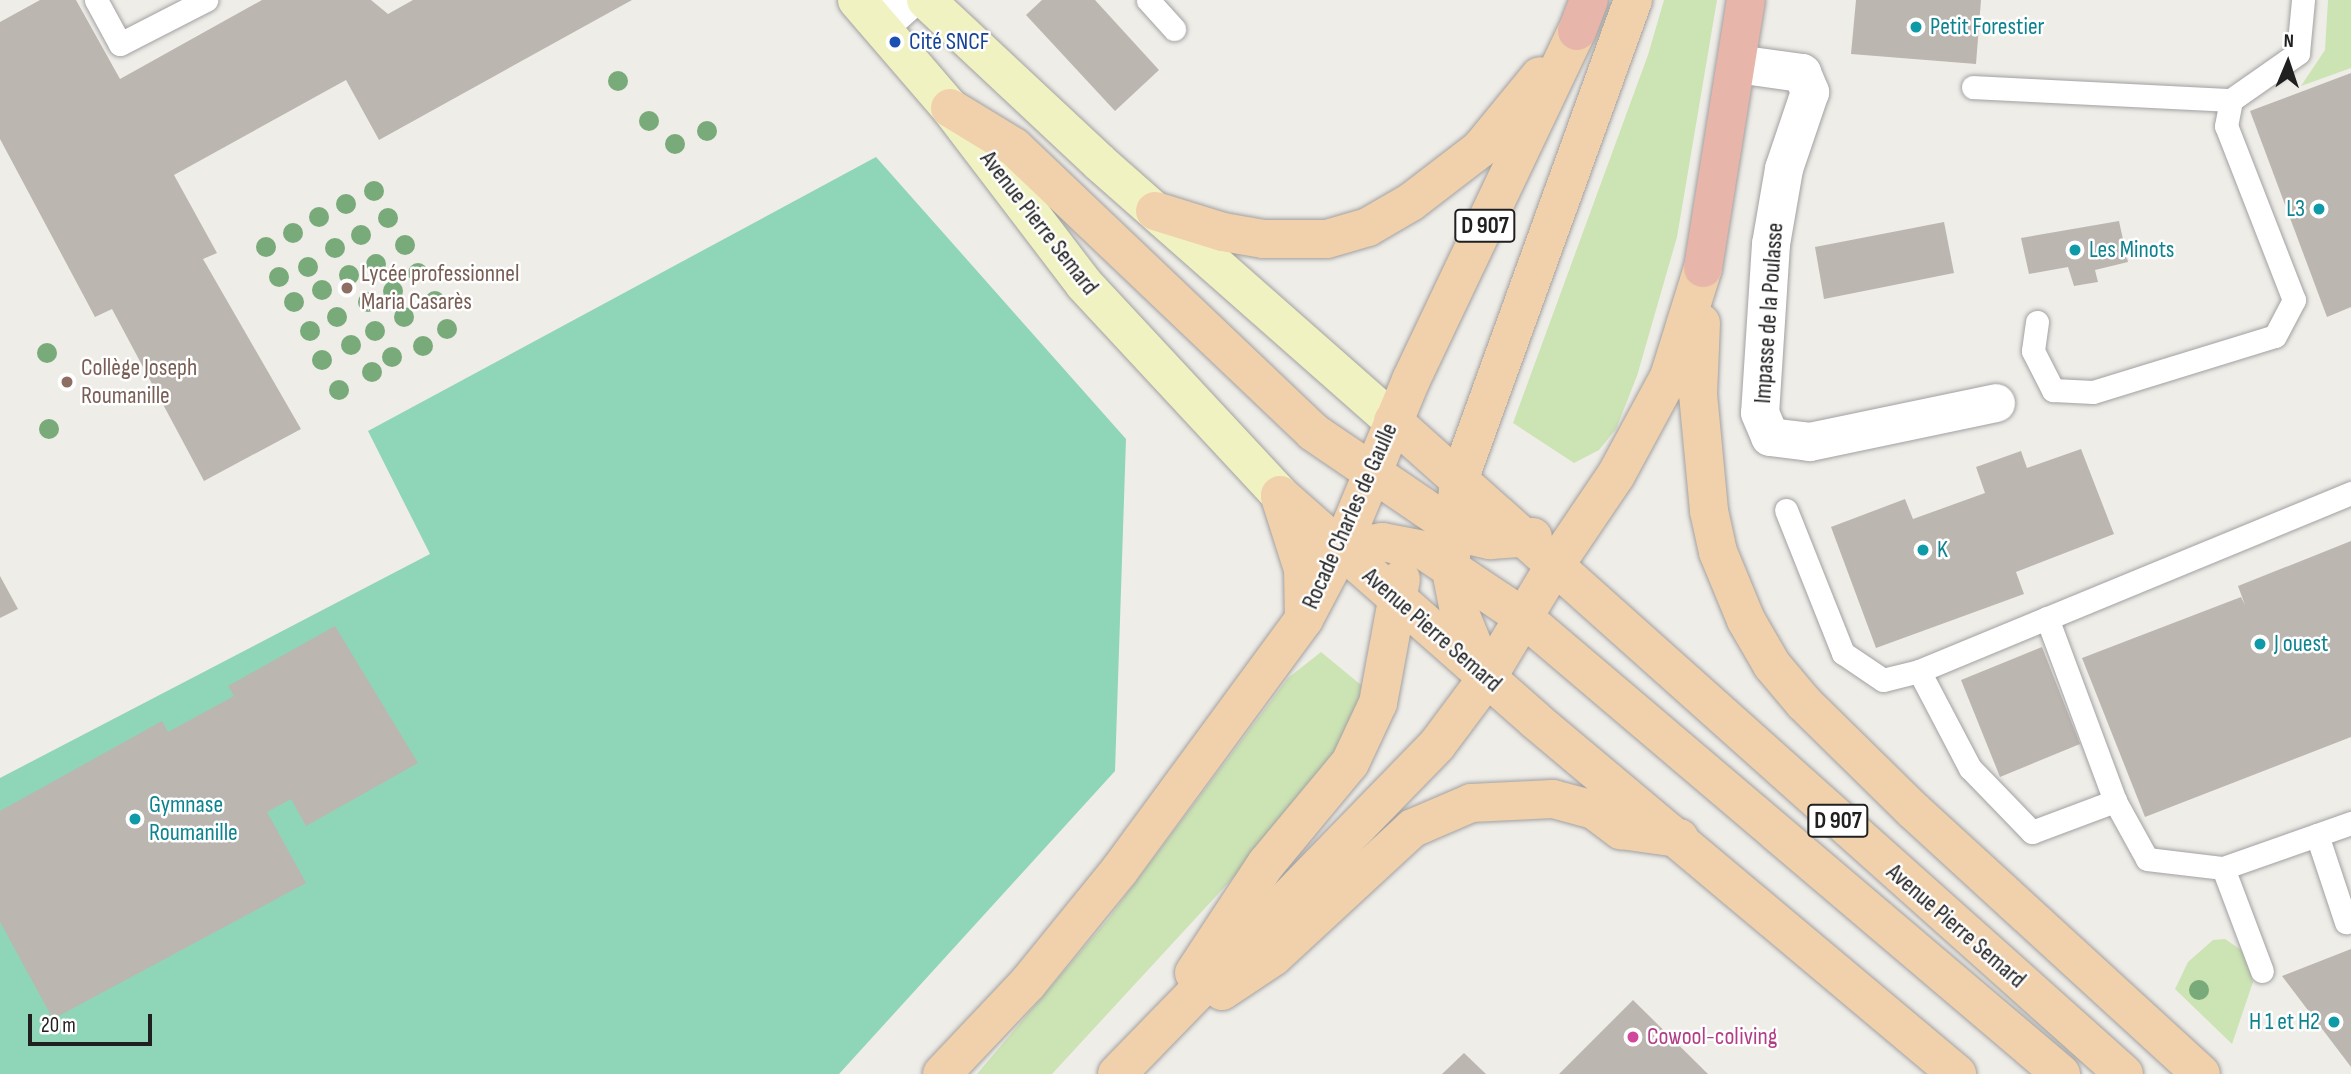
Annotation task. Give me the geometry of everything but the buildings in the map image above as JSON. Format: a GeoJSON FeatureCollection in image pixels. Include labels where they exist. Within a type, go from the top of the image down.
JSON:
{"type":"FeatureCollection","features":[{"type":"Feature","properties":{"kind":"highway"},"geometry":{"type":"LineString","coordinates":[[1703,268],[1746,0]]}},
{"type":"Feature","properties":{"kind":"main road"},"geometry":{"type":"LineString","coordinates":[[1487,678],[1468,640],[1450,566],[1459,480],[1633,0]]}},
{"type":"Feature","properties":{"kind":"main road","name":"Avenue Pierre Semard"},"geometry":{"type":"LineString","coordinates":[[896,5],[950,108],[1084,284],[1280,495],[1487,678],[1956,1074]]}},
{"type":"Feature","properties":{"kind":"main road","name":"Avenue Pierre Semard"},"geometry":{"type":"LineString","coordinates":[[896,5],[1099,162],[2124,1074]]}},
{"type":"Feature","properties":{"kind":"main road"},"geometry":{"type":"LineString","coordinates":[[1155,211],[1223,232],[1263,239],[1327,239],[1368,227],[1411,202],[1480,149],[1583,15]]}},
{"type":"Feature","properties":{"kind":"main road","name":"Rocade Charles de Gaulle"},"geometry":{"type":"LineString","coordinates":[[942,1074],[1028,984],[1111,881],[1304,619],[1341,549],[1393,421],[1583,15]]}},
{"type":"Feature","properties":{"kind":"main road"},"geometry":{"type":"LineString","coordinates":[[950,108],[1014,147],[1295,416],[1370,473],[1452,527],[1490,540],[1523,540],[1587,516]]}},
{"type":"Feature","properties":{"kind":"main road"},"geometry":{"type":"LineString","coordinates":[[1117,1074],[1437,745],[1487,678],[1553,568],[1616,475],[1669,377],[1703,268]]}},
{"type":"Feature","properties":{"kind":"main road"},"geometry":{"type":"LineString","coordinates":[[1703,268],[1698,394],[1709,511],[1718,552],[1746,620],[1772,666],[1804,703],[1914,811],[2201,1074]]}},
{"type":"Feature","properties":{"kind":"main road"},"geometry":{"type":"LineString","coordinates":[[1150,1038],[1266,863],[1350,763],[1378,703],[1399,601],[1402,494],[1393,421]]}},
{"type":"Feature","properties":{"kind":"main road"},"geometry":{"type":"LineString","coordinates":[[1280,495],[1303,569],[1304,619]]}},
{"type":"Feature","properties":{"kind":"main road"},"geometry":{"type":"LineString","coordinates":[[1341,549],[1402,543],[1450,566],[1523,617],[2062,1074]]}},
{"type":"Feature","properties":{"kind":"main road"},"geometry":{"type":"LineString","coordinates":[[1150,1038],[1273,957],[1413,828],[1471,803],[1553,799],[1594,810],[1621,830],[1679,838]]}},
{"type":"Feature","properties":{"kind":"street","name":"Impasse de la Poulasse"},"geometry":{"type":"LineString","coordinates":[[1737,64],[1802,73],[1811,92],[1784,169],[1771,244],[1760,413],[1770,437],[1810,442],[1996,403]]}},
{"type":"Feature","properties":{"kind":"lane"},"geometry":{"type":"LineString","coordinates":[[96,0],[120,44],[206,0]]}},
{"type":"Feature","properties":{"kind":"lane"},"geometry":{"type":"LineString","coordinates":[[1149,0],[1174,29]]}},
{"type":"Feature","properties":{"kind":"lane"},"geometry":{"type":"LineString","coordinates":[[1973,87],[2231,100],[2298,53],[2303,0]]}},
{"type":"Feature","properties":{"kind":"lane"},"geometry":{"type":"LineString","coordinates":[[2038,322],[2033,351],[2053,390],[2093,392],[2275,336],[2294,300],[2226,127],[2231,100]]}},
{"type":"Feature","properties":{"kind":"lane"},"geometry":{"type":"LineString","coordinates":[[1786,510],[1843,653],[1883,680],[1919,671],[2351,494]]}},
{"type":"Feature","properties":{"kind":"lane"},"geometry":{"type":"LineString","coordinates":[[2047,618],[2115,801],[2147,859],[2223,868],[2351,822]]}},
{"type":"Feature","properties":{"kind":"lane"},"geometry":{"type":"LineString","coordinates":[[1919,671],[1970,768],[2032,832],[2115,801]]}},
{"type":"Feature","properties":{"kind":"lane"},"geometry":{"type":"LineString","coordinates":[[2317,835],[2346,922]]}},
{"type":"Feature","properties":{"kind":"lane"},"geometry":{"type":"LineString","coordinates":[[2223,868],[2262,971]]}},
{"type":"Feature","properties":{"kind":"green space"},"geometry":{"type":"Polygon","coordinates":[[[1664,0],[1717,0],[1677,237],[1637,376],[1616,429],[1599,450],[1574,463],[1513,423],[1648,55],[1664,0]]]}},
{"type":"Feature","properties":{"kind":"green space"},"geometry":{"type":"Polygon","coordinates":[[[2328,0],[2351,0],[2351,68],[2301,86],[2325,50],[2328,0]]]}},
{"type":"Feature","properties":{"kind":"green space"},"geometry":{"type":"Polygon","coordinates":[[[876,157],[1126,439],[1115,771],[839,1074],[0,1074],[0,778],[430,554],[368,431],[876,157]]]}},
{"type":"Feature","properties":{"kind":"green space"},"geometry":{"type":"Polygon","coordinates":[[[1321,652],[1366,689],[1349,735],[1314,790],[1052,1074],[977,1074],[1108,919],[1288,678],[1321,652]]]}},
{"type":"Feature","properties":{"kind":"green space"},"geometry":{"type":"Polygon","coordinates":[[[2225,939],[2244,952],[2253,982],[2232,1044],[2175,989],[2188,962],[2213,940],[2225,939]]]}},
{"type":"Feature","properties":{"kind":"place","name":"Petit Forestier"},"geometry":{"type":"Point","coordinates":[1916,27]}},
{"type":"Feature","properties":{"kind":"place","name":"Cité SNCF"},"geometry":{"type":"Point","coordinates":[895,42]}},
{"type":"Feature","properties":{"kind":"place","name":"L3"},"geometry":{"type":"Point","coordinates":[2319,209]}},
{"type":"Feature","properties":{"kind":"place","name":"Les Minots"},"geometry":{"type":"Point","coordinates":[2075,250]}},
{"type":"Feature","properties":{"kind":"place","name":"Lycée professionnel Maria Casarès"},"geometry":{"type":"Point","coordinates":[347,288]}},
{"type":"Feature","properties":{"kind":"place","name":"Collège Joseph Roumanille"},"geometry":{"type":"Point","coordinates":[67,382]}},
{"type":"Feature","properties":{"kind":"place","name":"K"},"geometry":{"type":"Point","coordinates":[1923,550]}},
{"type":"Feature","properties":{"kind":"place","name":"J ouest"},"geometry":{"type":"Point","coordinates":[2260,644]}},
{"type":"Feature","properties":{"kind":"place","name":"Gymnase Roumanille"},"geometry":{"type":"Point","coordinates":[135,819]}},
{"type":"Feature","properties":{"kind":"place","name":"H 1 et H2"},"geometry":{"type":"Point","coordinates":[2334,1022]}},
{"type":"Feature","properties":{"kind":"place","name":"Cowool-coliving"},"geometry":{"type":"Point","coordinates":[1633,1037]}}]}
